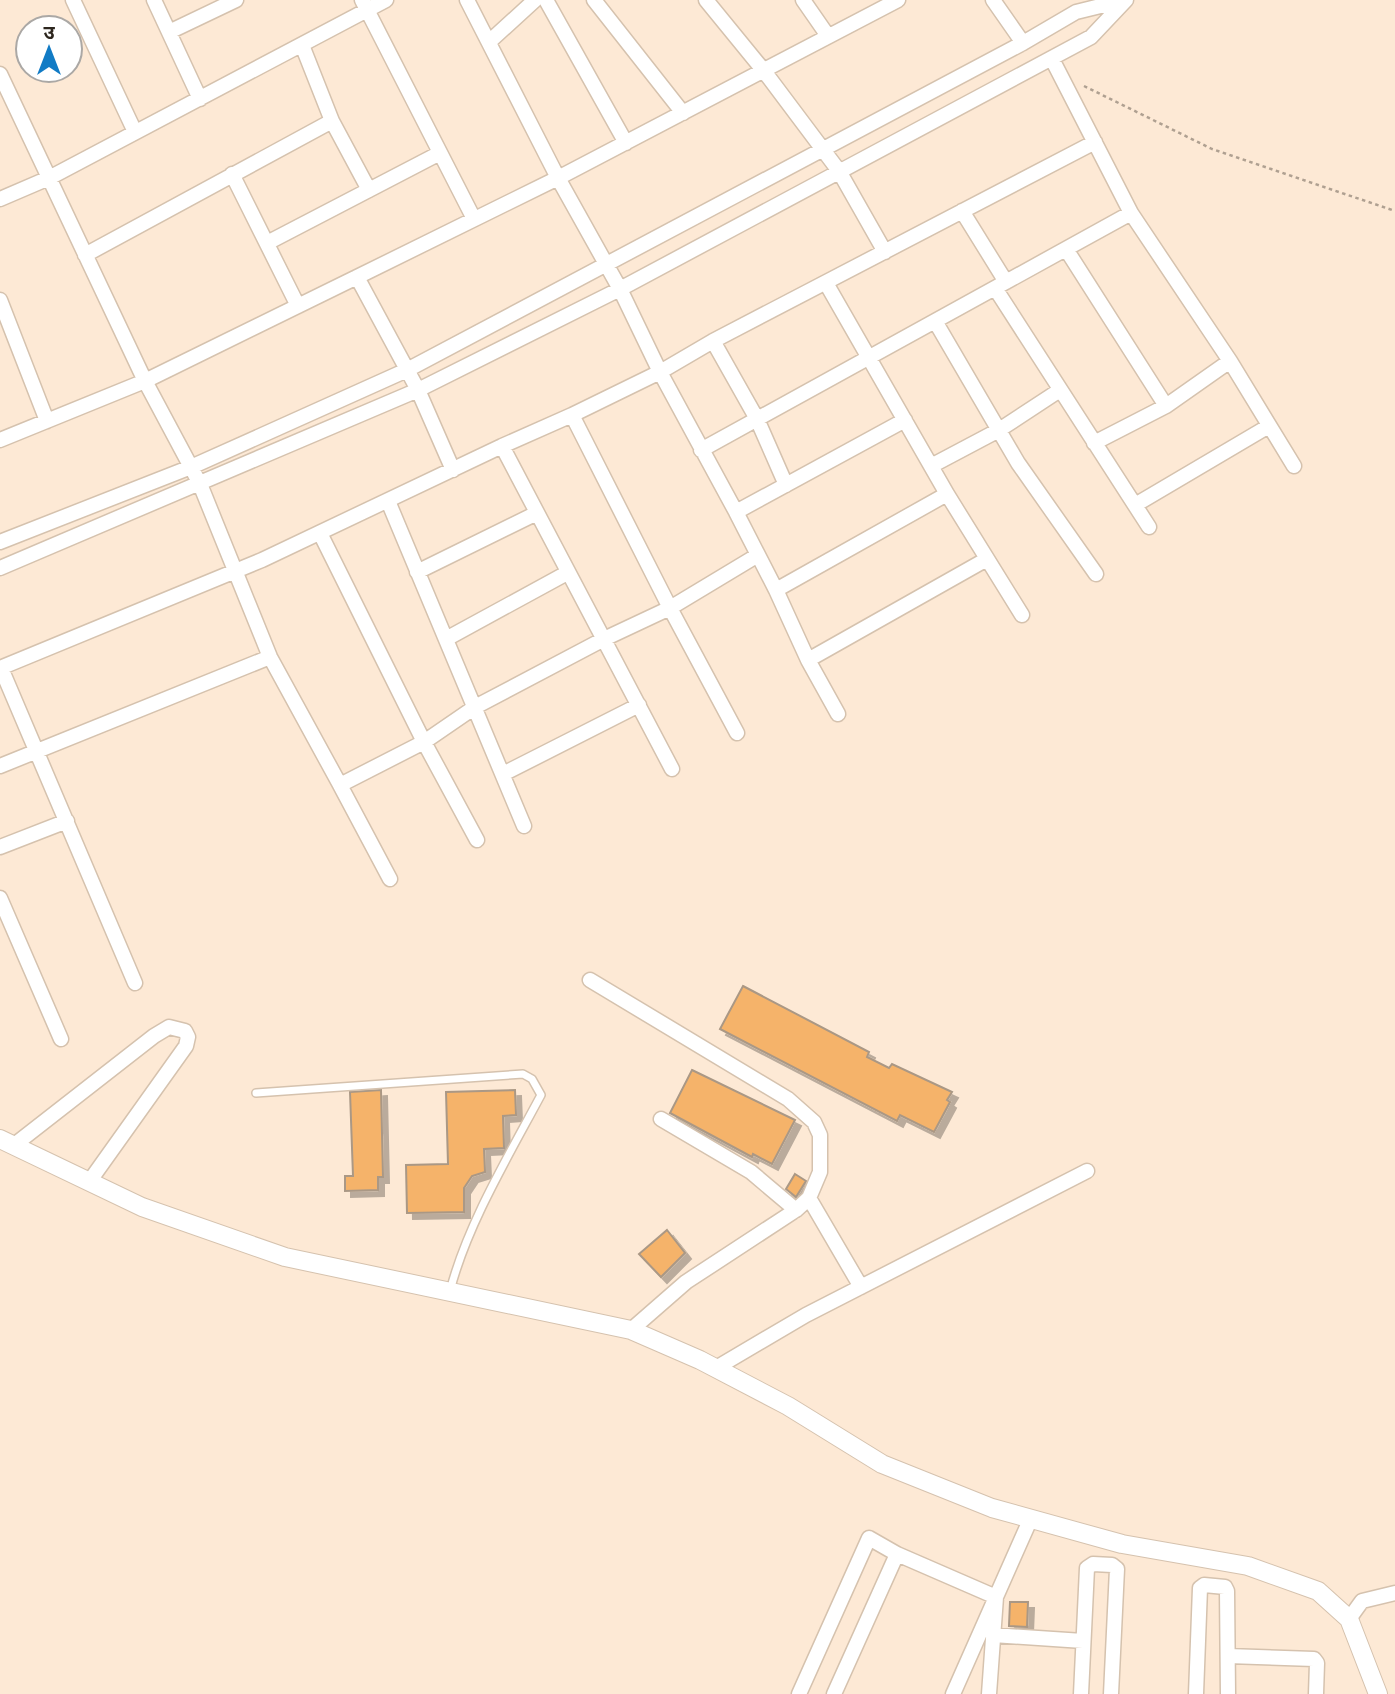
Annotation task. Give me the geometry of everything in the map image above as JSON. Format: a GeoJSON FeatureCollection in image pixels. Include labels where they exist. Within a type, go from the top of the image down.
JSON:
{"type":"FeatureCollection","features":[{"type":"Feature","properties":{"kind":"street"},"geometry":{"type":"LineString","coordinates":[[73,0],[135,132]]}},
{"type":"Feature","properties":{"kind":"street"},"geometry":{"type":"LineString","coordinates":[[154,0],[200,99]]}},
{"type":"Feature","properties":{"kind":"street"},"geometry":{"type":"LineString","coordinates":[[169,32],[236,0]]}},
{"type":"Feature","properties":{"kind":"street"},"geometry":{"type":"LineString","coordinates":[[0,199],[49,177],[302,45],[365,5],[386,0]]}},
{"type":"Feature","properties":{"kind":"street"},"geometry":{"type":"LineString","coordinates":[[467,0],[558,178],[607,264],[660,372],[736,512],[808,660],[838,714]]}},
{"type":"Feature","properties":{"kind":"street"},"geometry":{"type":"LineString","coordinates":[[489,42],[535,0]]}},
{"type":"Feature","properties":{"kind":"street"},"geometry":{"type":"LineString","coordinates":[[547,0],[626,143]]}},
{"type":"Feature","properties":{"kind":"street"},"geometry":{"type":"LineString","coordinates":[[594,0],[683,113]]}},
{"type":"Feature","properties":{"kind":"street"},"geometry":{"type":"LineString","coordinates":[[706,0],[764,71],[839,171],[885,252]]}},
{"type":"Feature","properties":{"kind":"street"},"geometry":{"type":"LineString","coordinates":[[803,0],[828,36]]}},
{"type":"Feature","properties":{"kind":"street"},"geometry":{"type":"LineString","coordinates":[[993,0],[1023,43]]}},
{"type":"Feature","properties":{"kind":"street"},"geometry":{"type":"LineString","coordinates":[[0,542],[191,467],[407,370],[1023,43],[1076,12],[1126,0]]}},
{"type":"Feature","properties":{"kind":"street"},"geometry":{"type":"LineString","coordinates":[[0,568],[418,390],[620,289],[1091,37],[1126,0]]}},
{"type":"Feature","properties":{"kind":"street"},"geometry":{"type":"LineString","coordinates":[[0,440],[145,381],[298,306],[558,178],[895,1]]}},
{"type":"Feature","properties":{"kind":"street"},"geometry":{"type":"LineString","coordinates":[[365,5],[474,219]]}},
{"type":"Feature","properties":{"kind":"street"},"geometry":{"type":"LineString","coordinates":[[302,45],[332,121],[369,190]]}},
{"type":"Feature","properties":{"kind":"street"},"geometry":{"type":"LineString","coordinates":[[1052,58],[1131,213],[1230,361],[1294,466]]}},
{"type":"Feature","properties":{"kind":"street"},"geometry":{"type":"LineString","coordinates":[[0,74],[145,381],[200,484],[270,657],[390,879]]}},
{"type":"Feature","properties":{"kind":"street"},"geometry":{"type":"LineString","coordinates":[[86,255],[332,121]]}},
{"type":"Feature","properties":{"kind":"street"},"geometry":{"type":"LineString","coordinates":[[135,982],[1,668],[234,572],[572,415],[660,372],[713,341],[1095,142]]}},
{"type":"Feature","properties":{"kind":"street"},"geometry":{"type":"LineString","coordinates":[[267,243],[440,153]]}},
{"type":"Feature","properties":{"kind":"street"},"geometry":{"type":"LineString","coordinates":[[232,174],[298,306]]}},
{"type":"Feature","properties":{"kind":"street"},"geometry":{"type":"LineString","coordinates":[[962,211],[1000,285],[1060,390],[1149,527]]}},
{"type":"Feature","properties":{"kind":"street"},"geometry":{"type":"LineString","coordinates":[[701,450],[1131,213]]}},
{"type":"Feature","properties":{"kind":"street"},"geometry":{"type":"LineString","coordinates":[[1066,249],[1166,406]]}},
{"type":"Feature","properties":{"kind":"street"},"geometry":{"type":"LineString","coordinates":[[357,277],[418,390],[453,470]]}},
{"type":"Feature","properties":{"kind":"street"},"geometry":{"type":"LineString","coordinates":[[825,284],[1021,615]]}},
{"type":"Feature","properties":{"kind":"street"},"geometry":{"type":"LineString","coordinates":[[0,300],[47,421]]}},
{"type":"Feature","properties":{"kind":"street"},"geometry":{"type":"LineString","coordinates":[[935,321],[1018,463],[1096,574]]}},
{"type":"Feature","properties":{"kind":"street"},"geometry":{"type":"LineString","coordinates":[[713,341],[757,419],[786,485]]}},
{"type":"Feature","properties":{"kind":"street"},"geometry":{"type":"LineString","coordinates":[[1094,443],[1166,406],[1230,361]]}},
{"type":"Feature","properties":{"kind":"street"},"geometry":{"type":"LineString","coordinates":[[931,466],[999,430],[1060,390]]}},
{"type":"Feature","properties":{"kind":"street"},"geometry":{"type":"LineString","coordinates":[[572,415],[737,733]]}},
{"type":"Feature","properties":{"kind":"street"},"geometry":{"type":"LineString","coordinates":[[736,512],[905,420]]}},
{"type":"Feature","properties":{"kind":"street"},"geometry":{"type":"LineString","coordinates":[[1135,505],[1269,426]]}},
{"type":"Feature","properties":{"kind":"street"},"geometry":{"type":"LineString","coordinates":[[502,446],[672,769]]}},
{"type":"Feature","properties":{"kind":"street"},"geometry":{"type":"LineString","coordinates":[[776,590],[947,494]]}},
{"type":"Feature","properties":{"kind":"street"},"geometry":{"type":"LineString","coordinates":[[388,501],[524,826]]}},
{"type":"Feature","properties":{"kind":"street"},"geometry":{"type":"LineString","coordinates":[[417,572],[537,513]]}},
{"type":"Feature","properties":{"kind":"street"},"geometry":{"type":"LineString","coordinates":[[320,533],[424,742],[477,840]]}},
{"type":"Feature","properties":{"kind":"street"},"geometry":{"type":"LineString","coordinates":[[340,785],[424,742],[475,707],[604,639],[670,608],[758,555]]}},
{"type":"Feature","properties":{"kind":"street"},"geometry":{"type":"LineString","coordinates":[[808,660],[987,559]]}},
{"type":"Feature","properties":{"kind":"street"},"geometry":{"type":"LineString","coordinates":[[446,639],[567,573]]}},
{"type":"Feature","properties":{"kind":"street"},"geometry":{"type":"LineString","coordinates":[[0,766],[270,657]]}},
{"type":"Feature","properties":{"kind":"street"},"geometry":{"type":"LineString","coordinates":[[503,774],[639,705]]}},
{"type":"Feature","properties":{"kind":"street"},"geometry":{"type":"LineString","coordinates":[[0,847],[68,821]]}},
{"type":"Feature","properties":{"kind":"street"},"geometry":{"type":"LineString","coordinates":[[0,898],[6,926],[61,1039]]}},
{"type":"Feature","properties":{"kind":"street"},"geometry":{"type":"LineString","coordinates":[[590,980],[788,1099],[814,1122],[820,1135],[820,1172],[809,1198],[796,1210],[686,1282],[631,1330]]}},
{"type":"Feature","properties":{"kind":"street"},"geometry":{"type":"LineString","coordinates":[[89,1181],[186,1046],[188,1037],[185,1031],[169,1027],[154,1036],[6,1142],[142,1207],[285,1257],[631,1330],[716,1368],[788,1406],[882,1464],[992,1507],[1122,1544],[1248,1566],[1318,1591],[1349,1619],[1378,1694]]}},
{"type":"Feature","properties":{"kind":"street"},"geometry":{"type":"LineString","coordinates":[[661,1119],[751,1172],[796,1210]]}},
{"type":"Feature","properties":{"kind":"street"},"geometry":{"type":"LineString","coordinates":[[716,1368],[806,1315],[1087,1171]]}},
{"type":"Feature","properties":{"kind":"street"},"geometry":{"type":"LineString","coordinates":[[809,1198],[861,1287]]}},
{"type":"Feature","properties":{"kind":"street"},"geometry":{"type":"LineString","coordinates":[[953,1694],[1031,1518]]}},
{"type":"Feature","properties":{"kind":"street"},"geometry":{"type":"LineString","coordinates":[[799,1694],[869,1538],[897,1554],[996,1597]]}},
{"type":"Feature","properties":{"kind":"street"},"geometry":{"type":"LineString","coordinates":[[834,1694],[897,1554]]}},
{"type":"Feature","properties":{"kind":"street"},"geometry":{"type":"LineString","coordinates":[[1081,1694],[1087,1568],[1093,1564],[1112,1565],[1117,1569],[1111,1694]]}},
{"type":"Feature","properties":{"kind":"street"},"geometry":{"type":"LineString","coordinates":[[1196,1694],[1200,1588],[1204,1585],[1226,1589],[1228,1694]]}},
{"type":"Feature","properties":{"kind":"street"},"geometry":{"type":"LineString","coordinates":[[1349,1619],[1362,1601],[1395,1593]]}},
{"type":"Feature","properties":{"kind":"street"},"geometry":{"type":"LineString","coordinates":[[989,1694],[996,1597]]}},
{"type":"Feature","properties":{"kind":"street"},"geometry":{"type":"LineString","coordinates":[[993,1635],[1083,1641]]}},
{"type":"Feature","properties":{"kind":"street"},"geometry":{"type":"LineString","coordinates":[[1228,1656],[1314,1659],[1317,1663],[1316,1694]]}},
{"type":"Feature","properties":{"kind":"lane"},"geometry":{"type":"LineString","coordinates":[[256,1093],[523,1074],[532,1079],[541,1095],[475,1226],[449,1293]]}},
{"type":"Feature","properties":{"kind":"path"},"geometry":{"type":"LineString","coordinates":[[1061,76],[1122,103],[1212,149],[1395,211]]}},
{"type":"Feature","properties":{"kind":"building"},"geometry":{"type":"Polygon","coordinates":[[[743,986],[869,1052],[867,1057],[889,1068],[892,1064],[952,1092],[947,1100],[950,1102],[934,1132],[900,1115],[897,1121],[720,1029],[743,986]]]}},
{"type":"Feature","properties":{"kind":"building"},"geometry":{"type":"Polygon","coordinates":[[[692,1070],[795,1120],[772,1164],[753,1154],[752,1157],[670,1113],[692,1070]]]}},
{"type":"Feature","properties":{"kind":"building"},"geometry":{"type":"Polygon","coordinates":[[[381,1090],[383,1177],[378,1177],[378,1190],[345,1191],[345,1176],[353,1176],[350,1092],[381,1090]]]}},
{"type":"Feature","properties":{"kind":"building"},"geometry":{"type":"Polygon","coordinates":[[[515,1090],[516,1115],[503,1116],[504,1148],[484,1149],[485,1172],[472,1176],[464,1188],[464,1212],[407,1213],[406,1165],[448,1164],[446,1092],[515,1090]]]}},
{"type":"Feature","properties":{"kind":"building"},"geometry":{"type":"Polygon","coordinates":[[[795,1174],[806,1181],[796,1197],[786,1189],[795,1174]]]}},
{"type":"Feature","properties":{"kind":"building"},"geometry":{"type":"Polygon","coordinates":[[[667,1230],[685,1253],[661,1277],[639,1254],[667,1230]]]}},
{"type":"Feature","properties":{"kind":"building"},"geometry":{"type":"Polygon","coordinates":[[[1010,1602],[1028,1602],[1027,1627],[1009,1626],[1010,1602]]]}}]}
